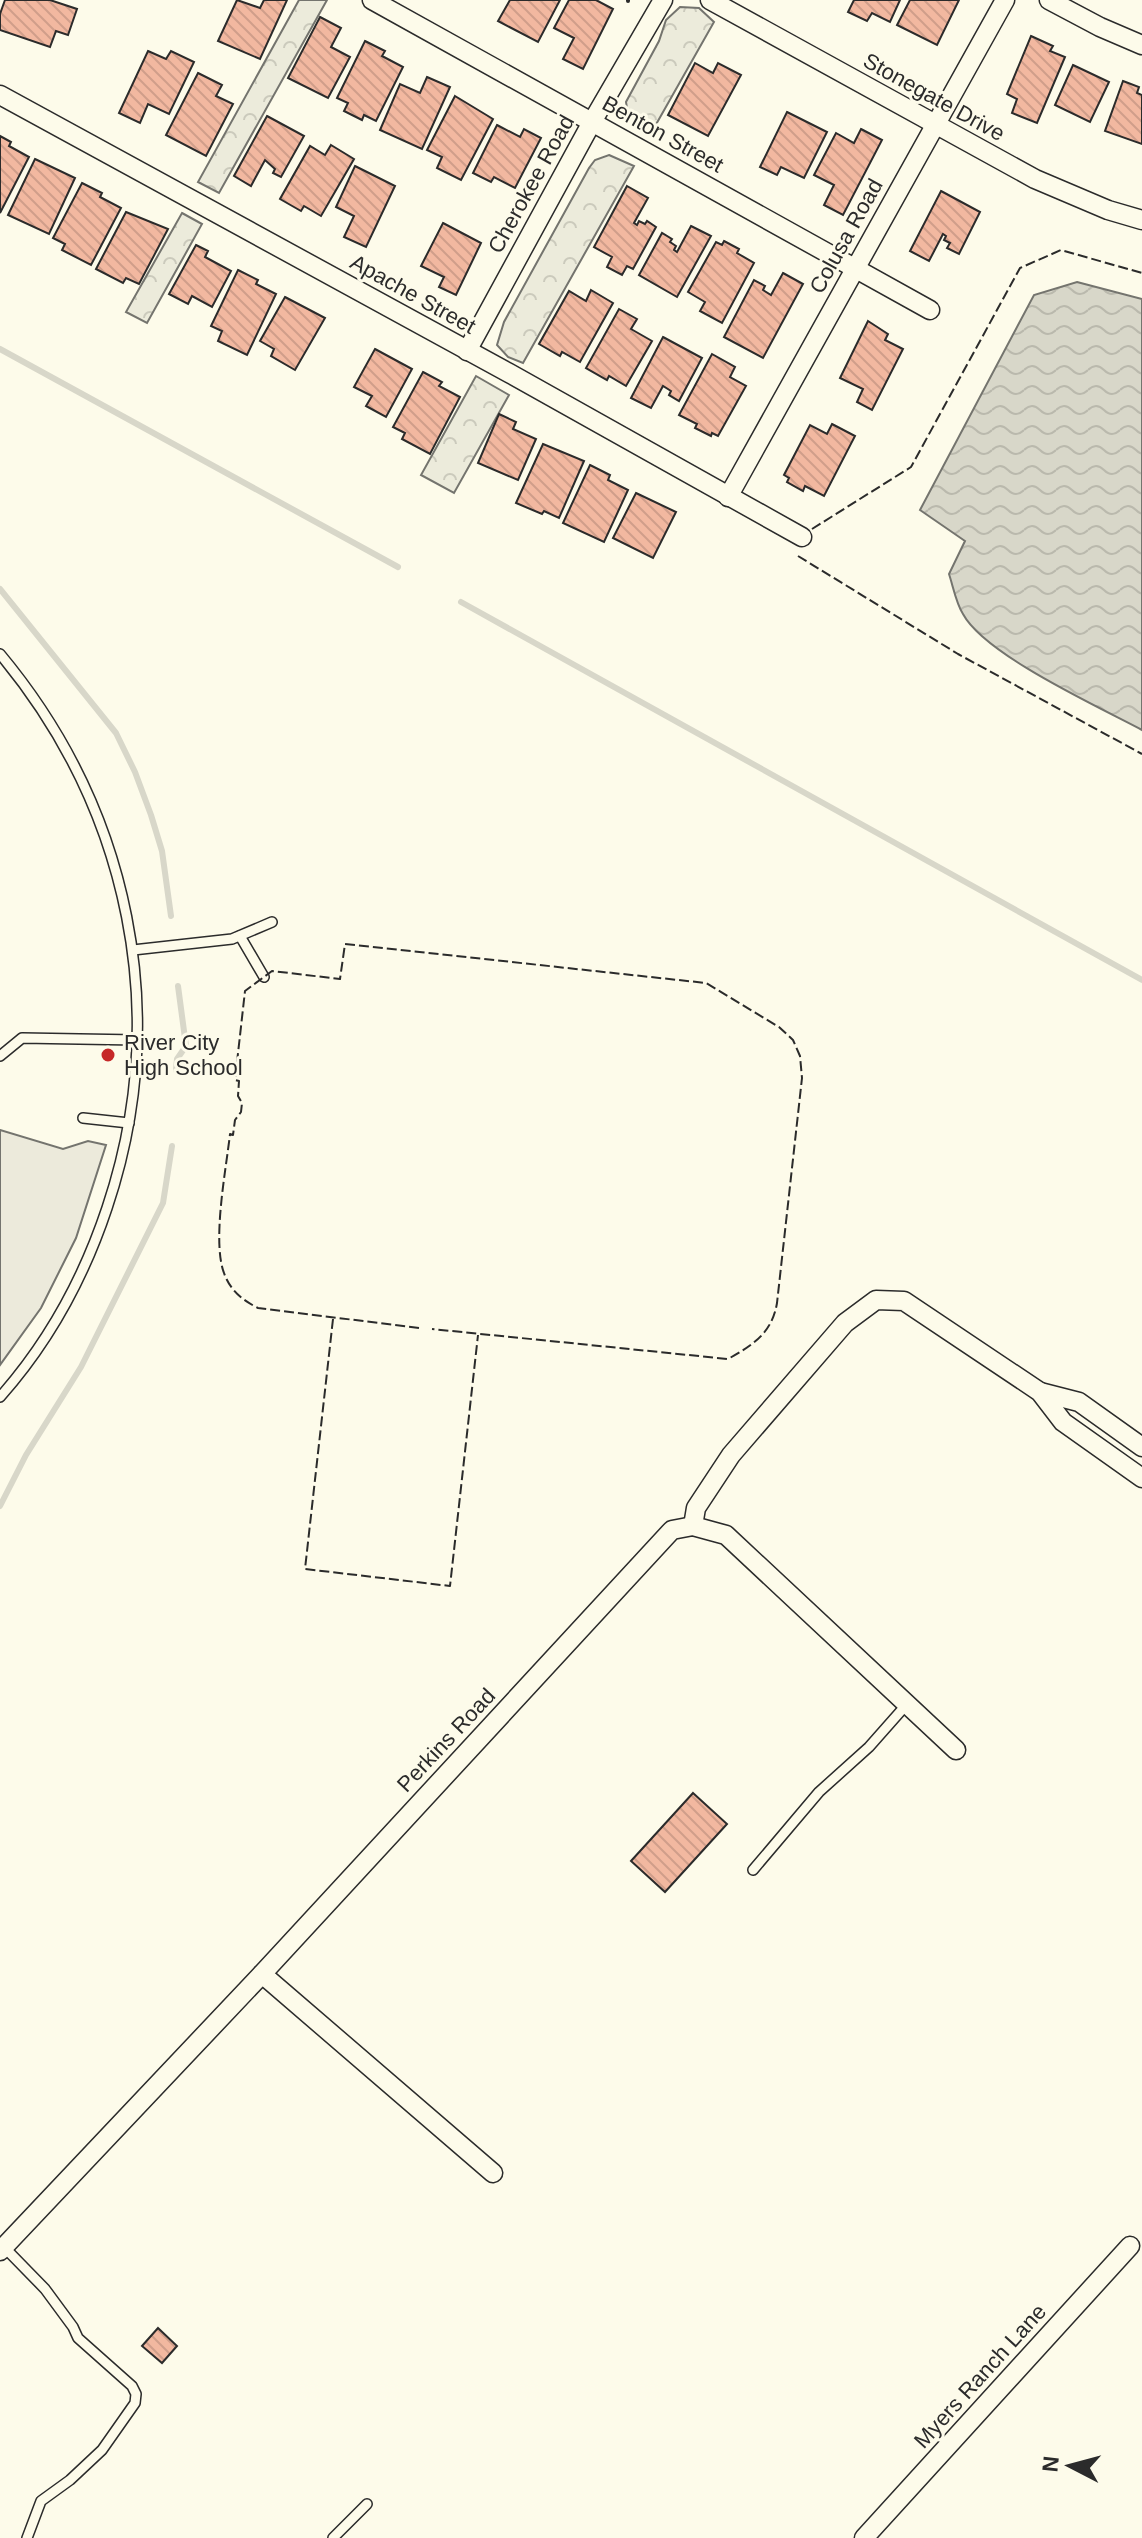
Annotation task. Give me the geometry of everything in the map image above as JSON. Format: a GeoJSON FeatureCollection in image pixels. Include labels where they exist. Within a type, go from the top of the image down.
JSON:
{"type":"FeatureCollection","features":[{"type":"Feature","properties":{"kind":"street","name":"Benton Street"},"geometry":{"type":"LineString","coordinates":[[372,0],[930,310]]}},
{"type":"Feature","properties":{"kind":"street","name":"Cherokee Road"},"geometry":{"type":"LineString","coordinates":[[467,351],[592,122],[663,0]]}},
{"type":"Feature","properties":{"kind":"street","name":"Stonegate Drive"},"geometry":{"type":"LineString","coordinates":[[710,0],[1035,179],[1108,210],[1142,220]]}},
{"type":"Feature","properties":{"kind":"street","name":"Colusa Road"},"geometry":{"type":"LineString","coordinates":[[728,497],[1005,0]]}},
{"type":"Feature","properties":{"kind":"street"},"geometry":{"type":"LineString","coordinates":[[1049,0],[1142,45]]}},
{"type":"Feature","properties":{"kind":"street","name":"Apache Street"},"geometry":{"type":"LineString","coordinates":[[0,95],[802,537]]}},
{"type":"Feature","properties":{"kind":"street"},"geometry":{"type":"LineString","coordinates":[[956,1750],[726,1535],[693,1526],[696,1508],[731,1455],[845,1323],[876,1300],[904,1301],[1040,1392],[1063,1422],[1142,1478]]}},
{"type":"Feature","properties":{"kind":"street"},"geometry":{"type":"LineString","coordinates":[[1040,1392],[1079,1402],[1142,1447]]}},
{"type":"Feature","properties":{"kind":"street","name":"Perkins Road"},"geometry":{"type":"LineString","coordinates":[[2,2249],[262,1974],[672,1530],[693,1526]]}},
{"type":"Feature","properties":{"kind":"street"},"geometry":{"type":"LineString","coordinates":[[262,1974],[493,2173]]}},
{"type":"Feature","properties":{"kind":"street","name":"Myers Ranch Lane"},"geometry":{"type":"LineString","coordinates":[[864,2538],[1130,2246]]}},
{"type":"Feature","properties":{"kind":"lane"},"geometry":{"type":"LineString","coordinates":[[0,654],[56,731],[91,798],[121,887],[133,950],[137,1040],[129,1123],[113,1191],[86,1263],[36,1351],[0,1397]]}},
{"type":"Feature","properties":{"kind":"lane"},"geometry":{"type":"LineString","coordinates":[[133,950],[240,936],[272,922]]}},
{"type":"Feature","properties":{"kind":"lane"},"geometry":{"type":"LineString","coordinates":[[240,936],[264,977]]}},
{"type":"Feature","properties":{"kind":"lane"},"geometry":{"type":"LineString","coordinates":[[0,1056],[22,1038],[137,1040]]}},
{"type":"Feature","properties":{"kind":"lane"},"geometry":{"type":"LineString","coordinates":[[83,1118],[129,1123]]}},
{"type":"Feature","properties":{"kind":"lane"},"geometry":{"type":"LineString","coordinates":[[753,1870],[819,1792],[869,1747],[907,1704]]}},
{"type":"Feature","properties":{"kind":"lane"},"geometry":{"type":"LineString","coordinates":[[2,2249],[45,2289],[78,2338],[132,2386],[136,2394],[135,2403],[102,2450],[70,2480],[41,2501],[27,2538]]}},
{"type":"Feature","properties":{"kind":"lane"},"geometry":{"type":"LineString","coordinates":[[333,2538],[367,2504]]}},
{"type":"Feature","properties":{"kind":"green space"},"geometry":{"type":"Polygon","coordinates":[[[299,0],[327,0],[219,193],[198,182],[299,0]]]}},
{"type":"Feature","properties":{"kind":"green space"},"geometry":{"type":"Polygon","coordinates":[[[680,7],[699,8],[714,22],[650,135],[629,121],[626,102],[659,41],[666,20],[680,7]]]}},
{"type":"Feature","properties":{"kind":"green space"},"geometry":{"type":"Polygon","coordinates":[[[609,155],[634,166],[523,363],[508,357],[497,345],[504,322],[589,168],[595,160],[609,155]]]}},
{"type":"Feature","properties":{"kind":"green space"},"geometry":{"type":"Polygon","coordinates":[[[182,213],[202,224],[147,323],[126,312],[182,213]]]}},
{"type":"Feature","properties":{"kind":"green space"},"geometry":{"type":"Polygon","coordinates":[[[476,376],[509,395],[454,493],[421,475],[476,376]]]}},
{"type":"Feature","properties":{"kind":"shaded area"},"geometry":{"type":"Polygon","coordinates":[[[0,1130],[63,1149],[88,1141],[106,1145],[76,1238],[41,1308],[0,1365],[0,1130]]]}},
{"type":"Feature","properties":{"kind":"water"},"geometry":{"type":"Polygon","coordinates":[[[1077,282],[1142,299],[1142,730],[1018,663],[975,630],[961,610],[949,574],[965,541],[920,510],[1034,295],[1077,282]]]}},
{"type":"Feature","properties":{"kind":"building"},"geometry":{"type":"Polygon","coordinates":[[[5,0],[50,0],[77,9],[68,35],[56,31],[50,47],[0,30],[0,14],[5,0]]]}},
{"type":"Feature","properties":{"kind":"building"},"geometry":{"type":"Polygon","coordinates":[[[237,0],[260,8],[264,0],[287,0],[260,59],[218,41],[237,0]]]}},
{"type":"Feature","properties":{"kind":"building"},"geometry":{"type":"Polygon","coordinates":[[[510,0],[560,0],[538,42],[498,21],[510,0]]]}},
{"type":"Feature","properties":{"kind":"building"},"geometry":{"type":"Polygon","coordinates":[[[569,0],[596,0],[613,9],[583,69],[563,59],[574,38],[554,28],[569,0]]]}},
{"type":"Feature","properties":{"kind":"building"},"geometry":{"type":"Polygon","coordinates":[[[854,0],[900,0],[890,22],[872,13],[867,21],[848,12],[854,0]]]}},
{"type":"Feature","properties":{"kind":"building"},"geometry":{"type":"Polygon","coordinates":[[[910,0],[959,0],[937,45],[897,25],[910,0]]]}},
{"type":"Feature","properties":{"kind":"building"},"geometry":{"type":"Polygon","coordinates":[[[320,17],[341,28],[331,47],[350,57],[328,98],[288,78],[320,17]]]}},
{"type":"Feature","properties":{"kind":"building"},"geometry":{"type":"Polygon","coordinates":[[[1031,36],[1053,46],[1050,51],[1065,57],[1037,123],[1012,113],[1017,99],[1007,94],[1031,36]]]}},
{"type":"Feature","properties":{"kind":"building"},"geometry":{"type":"Polygon","coordinates":[[[365,41],[385,51],[382,56],[403,67],[376,121],[364,115],[362,120],[344,111],[348,103],[337,98],[365,41]]]}},
{"type":"Feature","properties":{"kind":"building"},"geometry":{"type":"Polygon","coordinates":[[[148,51],[166,59],[171,51],[194,62],[169,114],[148,104],[140,123],[119,113],[148,51]]]}},
{"type":"Feature","properties":{"kind":"building"},"geometry":{"type":"Polygon","coordinates":[[[695,63],[713,73],[718,63],[741,75],[708,136],[668,115],[695,63]]]}},
{"type":"Feature","properties":{"kind":"building"},"geometry":{"type":"Polygon","coordinates":[[[1073,65],[1109,82],[1090,122],[1055,105],[1073,65]]]}},
{"type":"Feature","properties":{"kind":"building"},"geometry":{"type":"Polygon","coordinates":[[[198,73],[222,85],[216,96],[233,104],[206,156],[166,135],[198,73]]]}},
{"type":"Feature","properties":{"kind":"building"},"geometry":{"type":"Polygon","coordinates":[[[427,77],[450,87],[422,149],[380,130],[400,84],[420,93],[427,77]]]}},
{"type":"Feature","properties":{"kind":"building"},"geometry":{"type":"Polygon","coordinates":[[[1123,81],[1139,87],[1137,93],[1142,95],[1142,144],[1105,131],[1123,81]]]}},
{"type":"Feature","properties":{"kind":"building"},"geometry":{"type":"Polygon","coordinates":[[[455,96],[493,119],[461,180],[437,168],[442,157],[427,150],[455,96]]]}},
{"type":"Feature","properties":{"kind":"building"},"geometry":{"type":"Polygon","coordinates":[[[787,112],[827,132],[804,178],[781,167],[777,175],[760,167],[787,112]]]}},
{"type":"Feature","properties":{"kind":"building"},"geometry":{"type":"Polygon","coordinates":[[[267,116],[304,136],[281,177],[273,173],[275,169],[265,160],[251,186],[234,176],[267,116]]]}},
{"type":"Feature","properties":{"kind":"building"},"geometry":{"type":"Polygon","coordinates":[[[497,125],[520,137],[524,129],[541,138],[515,188],[494,177],[491,182],[473,173],[497,125]]]}},
{"type":"Feature","properties":{"kind":"building"},"geometry":{"type":"Polygon","coordinates":[[[861,129],[882,140],[843,215],[824,205],[834,185],[814,175],[836,133],[854,143],[861,129]]]}},
{"type":"Feature","properties":{"kind":"building"},"geometry":{"type":"Polygon","coordinates":[[[0,136],[11,142],[9,146],[29,157],[0,213],[0,136]]]}},
{"type":"Feature","properties":{"kind":"building"},"geometry":{"type":"Polygon","coordinates":[[[331,145],[354,159],[321,216],[304,206],[301,211],[280,199],[310,146],[325,155],[331,145]]]}},
{"type":"Feature","properties":{"kind":"building"},"geometry":{"type":"Polygon","coordinates":[[[35,159],[75,178],[49,234],[8,215],[35,159]]]}},
{"type":"Feature","properties":{"kind":"building"},"geometry":{"type":"Polygon","coordinates":[[[355,166],[395,186],[366,247],[344,237],[354,216],[336,207],[355,166]]]}},
{"type":"Feature","properties":{"kind":"building"},"geometry":{"type":"Polygon","coordinates":[[[82,183],[121,208],[91,265],[62,250],[65,244],[53,238],[82,183]]]}},
{"type":"Feature","properties":{"kind":"building"},"geometry":{"type":"Polygon","coordinates":[[[627,186],[648,198],[634,223],[637,225],[639,221],[645,224],[647,221],[656,227],[633,269],[627,266],[622,275],[607,267],[612,257],[594,247],[627,186]]]}},
{"type":"Feature","properties":{"kind":"building"},"geometry":{"type":"Polygon","coordinates":[[[941,191],[980,212],[959,254],[947,248],[950,243],[944,240],[946,236],[943,234],[929,261],[910,251],[941,191]]]}},
{"type":"Feature","properties":{"kind":"building"},"geometry":{"type":"Polygon","coordinates":[[[126,212],[168,229],[139,284],[126,278],[123,283],[96,269],[126,212]]]}},
{"type":"Feature","properties":{"kind":"building"},"geometry":{"type":"Polygon","coordinates":[[[443,223],[481,243],[456,295],[439,287],[444,277],[421,266],[443,223]]]}},
{"type":"Feature","properties":{"kind":"building"},"geometry":{"type":"Polygon","coordinates":[[[691,226],[711,236],[677,297],[639,275],[662,233],[672,239],[670,242],[676,246],[674,250],[677,252],[691,226]]]}},
{"type":"Feature","properties":{"kind":"building"},"geometry":{"type":"Polygon","coordinates":[[[724,241],[739,249],[737,253],[754,263],[722,323],[700,311],[705,302],[688,292],[716,242],[722,245],[724,241]]]}},
{"type":"Feature","properties":{"kind":"building"},"geometry":{"type":"Polygon","coordinates":[[[196,245],[208,251],[205,257],[231,271],[212,307],[192,296],[188,304],[169,294],[196,245]]]}},
{"type":"Feature","properties":{"kind":"building"},"geometry":{"type":"Polygon","coordinates":[[[238,270],[276,294],[247,355],[218,341],[222,331],[211,326],[238,270]]]}},
{"type":"Feature","properties":{"kind":"building"},"geometry":{"type":"Polygon","coordinates":[[[783,273],[803,284],[763,358],[724,337],[754,280],[765,286],[763,290],[771,295],[783,273]]]}},
{"type":"Feature","properties":{"kind":"building"},"geometry":{"type":"Polygon","coordinates":[[[591,290],[613,303],[580,362],[562,352],[560,356],[539,344],[569,291],[586,301],[591,290]]]}},
{"type":"Feature","properties":{"kind":"building"},"geometry":{"type":"Polygon","coordinates":[[[285,297],[325,318],[295,370],[271,356],[274,349],[260,341],[285,297]]]}},
{"type":"Feature","properties":{"kind":"building"},"geometry":{"type":"Polygon","coordinates":[[[619,309],[637,319],[631,329],[652,341],[626,386],[586,368],[619,309]]]}},
{"type":"Feature","properties":{"kind":"building"},"geometry":{"type":"Polygon","coordinates":[[[868,321],[888,334],[885,340],[903,349],[872,410],[857,402],[863,389],[840,378],[868,321]]]}},
{"type":"Feature","properties":{"kind":"building"},"geometry":{"type":"Polygon","coordinates":[[[663,337],[702,358],[679,401],[669,395],[671,391],[663,386],[651,408],[631,398],[663,337]]]}},
{"type":"Feature","properties":{"kind":"building"},"geometry":{"type":"Polygon","coordinates":[[[375,349],[412,369],[386,417],[366,406],[372,396],[354,387],[375,349]]]}},
{"type":"Feature","properties":{"kind":"building"},"geometry":{"type":"Polygon","coordinates":[[[712,354],[735,367],[730,377],[746,386],[718,436],[695,428],[697,424],[679,415],[712,354]]]}},
{"type":"Feature","properties":{"kind":"building"},"geometry":{"type":"Polygon","coordinates":[[[423,372],[442,382],[439,386],[460,397],[430,454],[402,439],[405,433],[393,427],[423,372]]]}},
{"type":"Feature","properties":{"kind":"building"},"geometry":{"type":"Polygon","coordinates":[[[499,414],[516,422],[513,429],[536,439],[518,480],[478,463],[499,414]]]}},
{"type":"Feature","properties":{"kind":"building"},"geometry":{"type":"Polygon","coordinates":[[[832,424],[855,436],[824,496],[805,486],[803,491],[787,482],[789,478],[784,475],[810,425],[827,434],[832,424]]]}},
{"type":"Feature","properties":{"kind":"building"},"geometry":{"type":"Polygon","coordinates":[[[543,444],[584,461],[559,518],[516,503],[543,444]]]}},
{"type":"Feature","properties":{"kind":"building"},"geometry":{"type":"Polygon","coordinates":[[[590,465],[610,475],[608,480],[628,490],[604,542],[563,523],[590,465]]]}},
{"type":"Feature","properties":{"kind":"building"},"geometry":{"type":"Polygon","coordinates":[[[636,493],[676,512],[653,558],[613,538],[636,493]]]}},
{"type":"Feature","properties":{"kind":"building"},"geometry":{"type":"Polygon","coordinates":[[[693,1793],[727,1824],[665,1892],[631,1861],[693,1793]]]}},
{"type":"Feature","properties":{"kind":"building"},"geometry":{"type":"Polygon","coordinates":[[[158,2328],[177,2346],[162,2363],[142,2346],[158,2328]]]}},
{"type":"Feature","properties":{"kind":"waterway"},"geometry":{"type":"LineString","coordinates":[[0,349],[398,567]]}},
{"type":"Feature","properties":{"kind":"waterway"},"geometry":{"type":"LineString","coordinates":[[0,589],[116,733],[135,772],[162,851],[171,916]]}},
{"type":"Feature","properties":{"kind":"waterway"},"geometry":{"type":"LineString","coordinates":[[461,602],[1142,980]]}},
{"type":"Feature","properties":{"kind":"waterway"},"geometry":{"type":"LineString","coordinates":[[176,1070],[177,1059],[186,1046],[178,986]]}},
{"type":"Feature","properties":{"kind":"waterway"},"geometry":{"type":"LineString","coordinates":[[0,1506],[26,1455],[81,1367],[163,1203],[172,1146]]}},
{"type":"Feature","properties":{"kind":"fence"},"geometry":{"type":"LineString","coordinates":[[812,529],[911,467],[1020,268],[1061,250],[1142,273]]}},
{"type":"Feature","properties":{"kind":"fence"},"geometry":{"type":"LineString","coordinates":[[798,556],[958,654],[1142,754]]}},
{"type":"Feature","properties":{"kind":"fence"},"geometry":{"type":"LineString","coordinates":[[419,1328],[258,1308],[237,1294],[230,1285],[224,1273],[219,1243],[230,1134],[233,1135],[242,1103],[238,1096],[239,1081],[235,1080],[245,991],[272,971],[340,979],[345,944],[706,983],[779,1027],[793,1040],[800,1056],[802,1078],[777,1303],[771,1322],[753,1343],[728,1359],[432,1329]]}},
{"type":"Feature","properties":{"kind":"fence"},"geometry":{"type":"LineString","coordinates":[[333,1319],[305,1569],[450,1586],[478,1335]]}},
{"type":"Feature","properties":{"kind":"place","name":"River City High School"},"geometry":{"type":"Point","coordinates":[108,1055]}}]}
